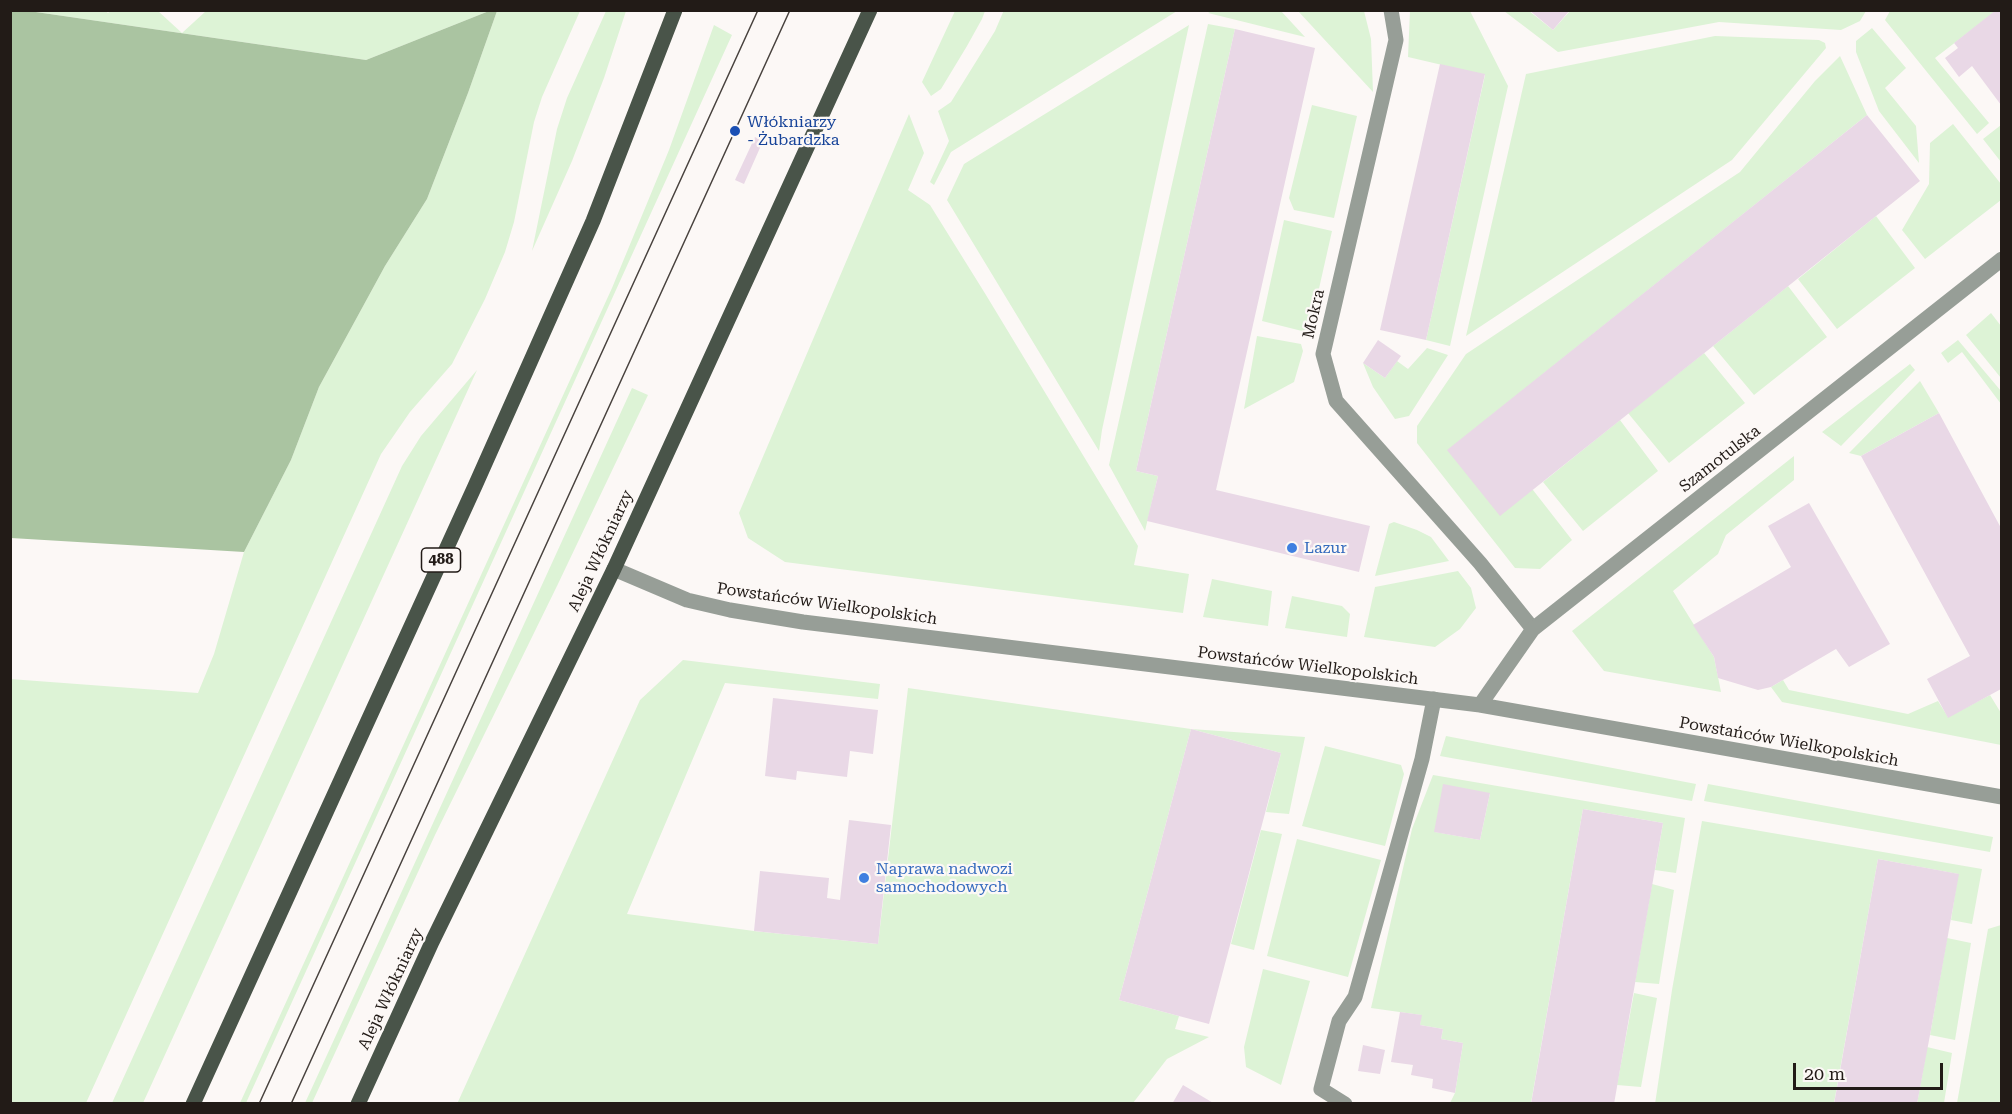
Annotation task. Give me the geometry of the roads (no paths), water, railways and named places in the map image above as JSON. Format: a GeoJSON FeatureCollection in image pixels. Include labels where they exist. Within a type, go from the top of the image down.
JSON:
{"type":"FeatureCollection","features":[{"type":"Feature","properties":{"kind":"main road","name":"488"},"geometry":{"type":"LineString","coordinates":[[193,1104],[475,486],[593,221],[675,10]]}},
{"type":"Feature","properties":{"kind":"main road","name":"Aleja Włókniarzy"},"geometry":{"type":"LineString","coordinates":[[358,1104],[432,942],[614,568],[870,10]]}},
{"type":"Feature","properties":{"kind":"street","name":"Mokra"},"geometry":{"type":"LineString","coordinates":[[1391,10],[1396,40],[1323,354],[1336,401],[1480,563],[1533,629]]}},
{"type":"Feature","properties":{"kind":"street","name":"Szamotulska"},"geometry":{"type":"LineString","coordinates":[[1480,705],[1533,629],[2001,259]]}},
{"type":"Feature","properties":{"kind":"street","name":"Powstańców Wielkopolskich"},"geometry":{"type":"LineString","coordinates":[[614,568],[687,600],[740,612],[803,622],[1480,705],[2001,797]]}},
{"type":"Feature","properties":{"kind":"street"},"geometry":{"type":"LineString","coordinates":[[1345,1104],[1322,1089],[1339,1020],[1355,997],[1422,759],[1434,699]]}},
{"type":"Feature","properties":{"kind":"tram line"},"geometry":{"type":"LineString","coordinates":[[259,1104],[758,10]]}},
{"type":"Feature","properties":{"kind":"tram line"},"geometry":{"type":"LineString","coordinates":[[291,1104],[790,10]]}},
{"type":"Feature","properties":{"kind":"place","name":"Włókniarzy - Żubardzka"},"geometry":{"type":"Point","coordinates":[735,131]}},
{"type":"Feature","properties":{"kind":"place","name":"Lazur"},"geometry":{"type":"Point","coordinates":[1292,548]}},
{"type":"Feature","properties":{"kind":"place","name":"Naprawa nadwozi samochodowych"},"geometry":{"type":"Point","coordinates":[864,878]}}]}
